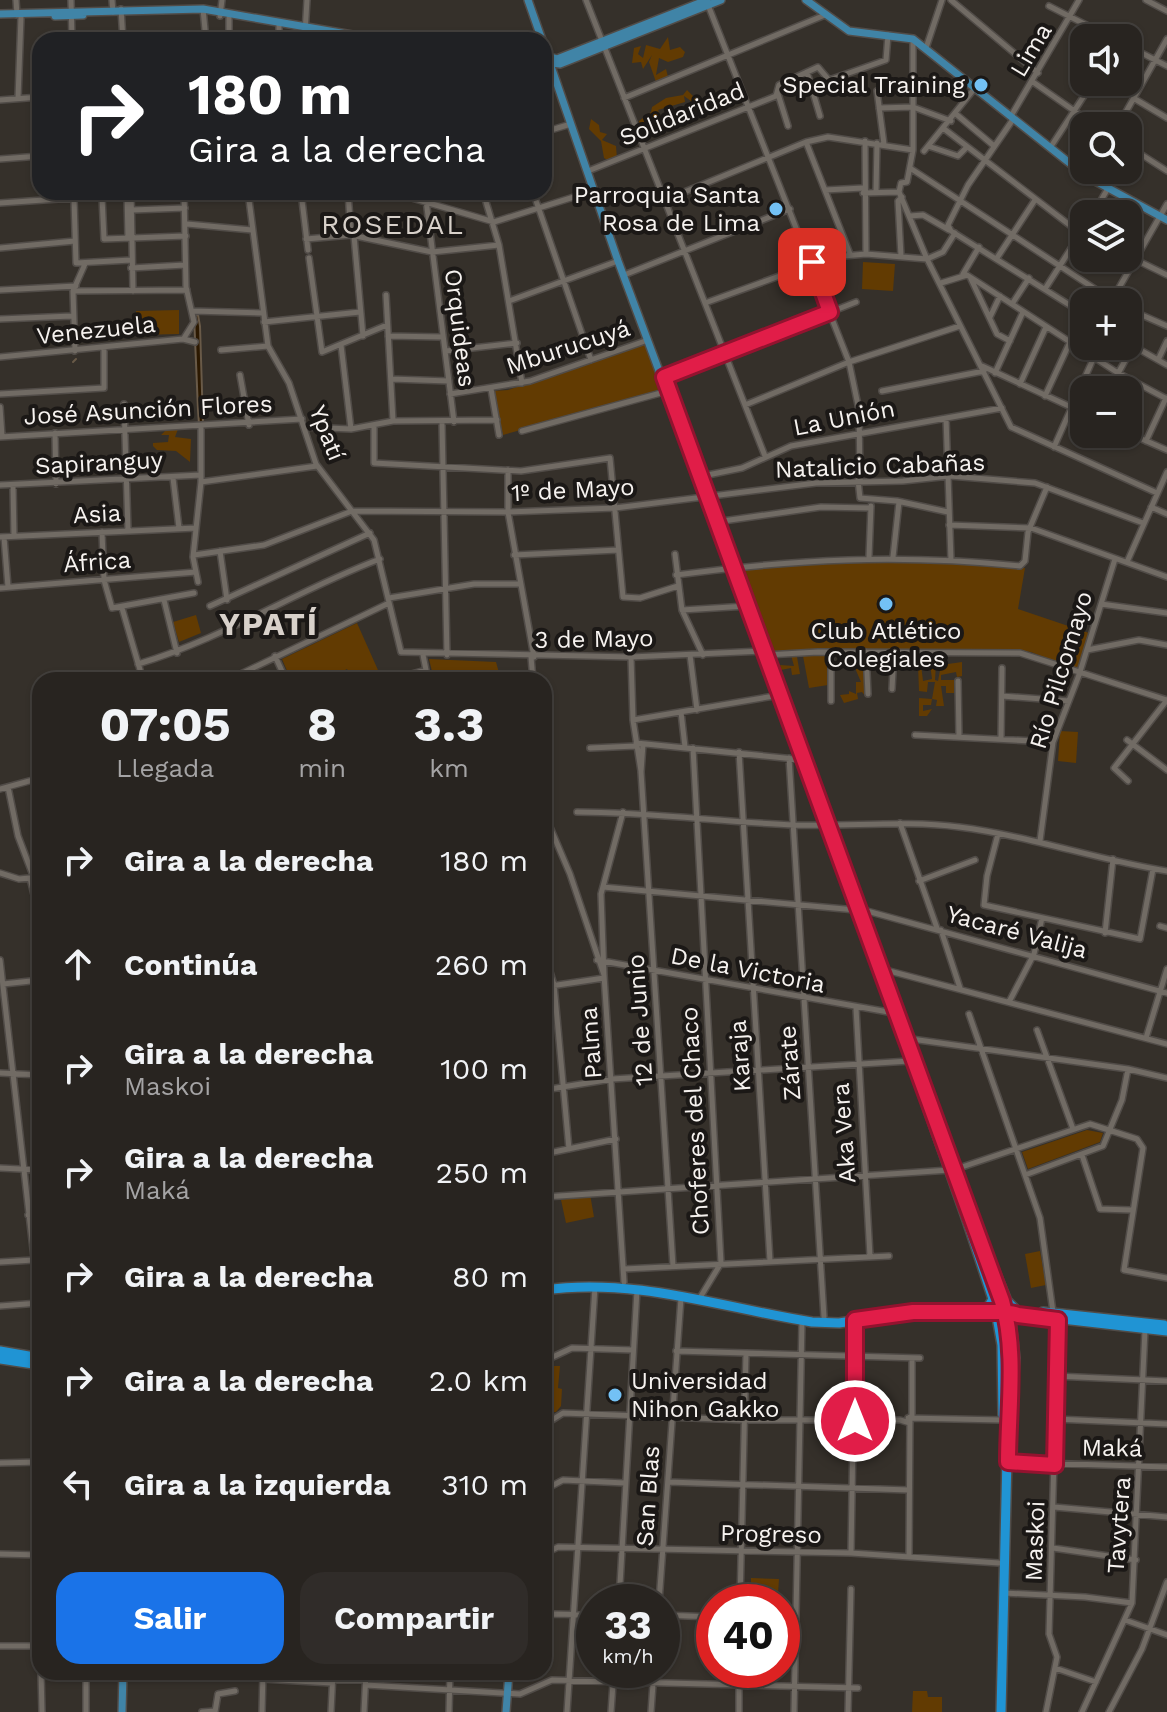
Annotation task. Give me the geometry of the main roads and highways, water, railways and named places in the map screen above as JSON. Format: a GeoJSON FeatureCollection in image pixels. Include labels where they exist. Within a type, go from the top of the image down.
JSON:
{"type":"FeatureCollection","features":[{"type":"Feature","properties":{"kind":"highway"},"geometry":{"type":"LineString","coordinates":[[903,1038],[969,1217],[996,1296],[1004,1330],[998,1712]]}},
{"type":"Feature","properties":{"kind":"highway"},"geometry":{"type":"LineString","coordinates":[[969,1217],[1004,1294],[1016,1311]]}},
{"type":"Feature","properties":{"kind":"highway"},"geometry":{"type":"LineString","coordinates":[[969,1217],[990,1306],[1000,1327],[1008,1462],[998,1712]]}},
{"type":"Feature","properties":{"kind":"highway"},"geometry":{"type":"LineString","coordinates":[[552,1286],[624,1282],[824,1317],[910,1307],[990,1306],[1002,1310],[1167,1328]]}},
{"type":"Feature","properties":{"kind":"highway"},"geometry":{"type":"LineString","coordinates":[[552,1287],[638,1289],[802,1321],[855,1320],[990,1306],[1004,1294]]}},
{"type":"Feature","properties":{"kind":"highway"},"geometry":{"type":"LineString","coordinates":[[1005,1416],[1015,1358],[1011,1325],[1016,1311]]}},
{"type":"Feature","properties":{"kind":"highway"},"geometry":{"type":"LineString","coordinates":[[1056,1316],[1145,1330],[1167,1328]]}},
{"type":"Feature","properties":{"kind":"highway"},"geometry":{"type":"LineString","coordinates":[[1000,1327],[1004,1321],[1011,1325]]}},
{"type":"Feature","properties":{"kind":"highway"},"geometry":{"type":"LineString","coordinates":[[0,1351],[32,1361]]}},
{"type":"Feature","properties":{"kind":"highway"},"geometry":{"type":"LineString","coordinates":[[0,1359],[32,1362]]}},
{"type":"Feature","properties":{"kind":"main road"},"geometry":{"type":"LineString","coordinates":[[528,0],[539,32]]}},
{"type":"Feature","properties":{"kind":"main road"},"geometry":{"type":"LineString","coordinates":[[552,59],[603,44],[707,2],[721,0]]}},
{"type":"Feature","properties":{"kind":"main road"},"geometry":{"type":"LineString","coordinates":[[806,0],[849,31],[913,39],[1070,162]]}},
{"type":"Feature","properties":{"kind":"main road"},"geometry":{"type":"LineString","coordinates":[[0,16],[116,9],[203,11],[310,32]]}},
{"type":"Feature","properties":{"kind":"main road"},"geometry":{"type":"LineString","coordinates":[[552,75],[618,261],[805,760],[903,1038]]}},
{"type":"Feature","properties":{"kind":"main road"},"geometry":{"type":"LineString","coordinates":[[1100,184],[1167,220]]}},
{"type":"Feature","properties":{"kind":"main road"},"geometry":{"type":"LineString","coordinates":[[122,1712],[123,1680]]}},
{"type":"Feature","properties":{"kind":"main road"},"geometry":{"type":"LineString","coordinates":[[506,1712],[508,1680]]}},
{"type":"Feature","properties":{"kind":"waterway"},"geometry":{"type":"LineString","coordinates":[[73,362],[76,359]]}},
{"type":"Feature","properties":{"kind":"place","name":"Special Training"},"geometry":{"type":"Point","coordinates":[981,85]}},
{"type":"Feature","properties":{"kind":"place","name":"Parroquia Santa Rosa de Lima"},"geometry":{"type":"Point","coordinates":[776,209]}},
{"type":"Feature","properties":{"kind":"place","name":"Club Atlético Colegiales"},"geometry":{"type":"Point","coordinates":[886,604]}},
{"type":"Feature","properties":{"kind":"place","name":"Universidad Nihon Gakko"},"geometry":{"type":"Point","coordinates":[615,1395]}},
{"type":"Feature","properties":{"kind":"district","name":"ROSEDAL"},"geometry":{"type":"Point","coordinates":[393,224]}},
{"type":"Feature","properties":{"kind":"district","name":"YPATÍ"},"geometry":{"type":"Point","coordinates":[269,624]}}]}
